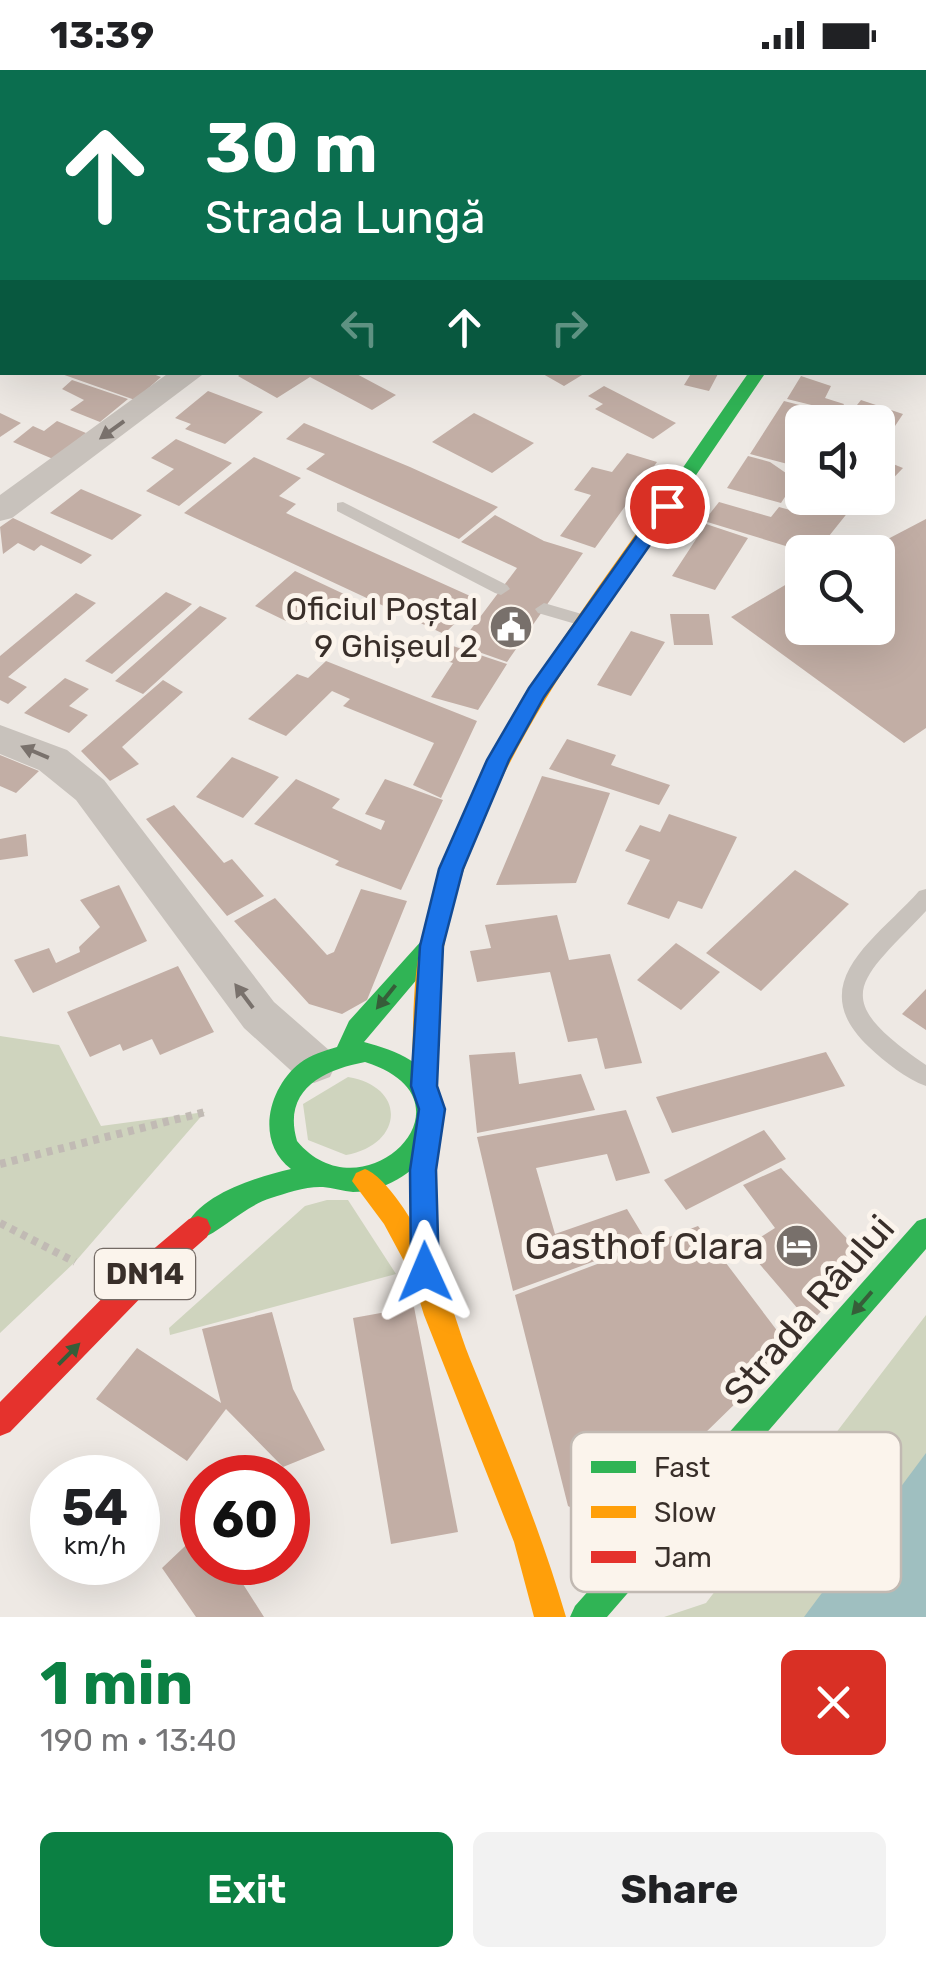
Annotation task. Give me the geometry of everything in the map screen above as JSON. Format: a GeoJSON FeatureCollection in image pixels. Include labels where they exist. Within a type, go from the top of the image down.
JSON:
{"type":"FeatureCollection","features":[{"type":"Feature","properties":{"kind":"main road"},"geometry":{"type":"LineString","coordinates":[[423,1170],[432,1121],[424,1086],[432,946],[451,869],[498,760],[536,693],[756,375]]}},
{"type":"Feature","properties":{"kind":"main road"},"geometry":{"type":"LineString","coordinates":[[320,1175],[291,1152],[280,1120],[289,1088],[330,1058],[432,946]]}},
{"type":"Feature","properties":{"kind":"main road"},"geometry":{"type":"LineString","coordinates":[[330,1058],[384,1055],[400,1062],[424,1086]]}},
{"type":"Feature","properties":{"kind":"main road"},"geometry":{"type":"LineString","coordinates":[[432,1121],[425,1142],[410,1160],[390,1174],[365,1181],[393,1216],[425,1272],[438,1315],[530,1542],[550,1617]]}},
{"type":"Feature","properties":{"kind":"main road","name":"DN14"},"geometry":{"type":"LineString","coordinates":[[0,1422],[146,1272],[210,1216],[260,1188],[320,1175],[365,1181]]}},
{"type":"Feature","properties":{"kind":"main road"},"geometry":{"type":"LineString","coordinates":[[424,1221],[425,1272]]}},
{"type":"Feature","properties":{"kind":"main road","name":"Strada Râului"},"geometry":{"type":"LineString","coordinates":[[749,1432],[926,1230]]}},
{"type":"Feature","properties":{"kind":"main road","name":"Strada Râului"},"geometry":{"type":"LineString","coordinates":[[586,1617],[608,1592]]}},
{"type":"Feature","properties":{"kind":"street"},"geometry":{"type":"LineString","coordinates":[[0,511],[187,375]]}},
{"type":"Feature","properties":{"kind":"street"},"geometry":{"type":"LineString","coordinates":[[0,739],[53,760],[90,790],[258,1015],[330,1058]]}},
{"type":"Feature","properties":{"kind":"lane"},"geometry":{"type":"LineString","coordinates":[[342,507],[501,589]]}},
{"type":"Feature","properties":{"kind":"lane"},"geometry":{"type":"LineString","coordinates":[[544,609],[586,621]]}},
{"type":"Feature","properties":{"kind":"lane"},"geometry":{"type":"LineString","coordinates":[[926,896],[854,976],[852,1004],[862,1027],[926,1077]]}},
{"type":"Feature","properties":{"kind":"path"},"geometry":{"type":"LineString","coordinates":[[0,1164],[205,1112]]}},
{"type":"Feature","properties":{"kind":"path"},"geometry":{"type":"LineString","coordinates":[[0,1223],[75,1262]]}},
{"type":"Feature","properties":{"kind":"green space"},"geometry":{"type":"Polygon","coordinates":[[[0,1036],[59,1045],[101,1126],[205,1112],[75,1262],[0,1333],[0,1036]]]}},
{"type":"Feature","properties":{"kind":"green space"},"geometry":{"type":"Polygon","coordinates":[[[348,1077],[381,1092],[389,1103],[391,1116],[388,1129],[379,1140],[346,1155],[308,1140],[303,1104],[348,1077]]]}},
{"type":"Feature","properties":{"kind":"green space"},"geometry":{"type":"Polygon","coordinates":[[[348,1200],[396,1274],[170,1335],[169,1328],[305,1206],[348,1200]]]}},
{"type":"Feature","properties":{"kind":"green space"},"geometry":{"type":"Polygon","coordinates":[[[926,1315],[926,1617],[664,1617],[706,1603],[714,1592],[901,1592],[901,1432],[837,1432],[926,1315]]]}},
{"type":"Feature","properties":{"kind":"water"},"geometry":{"type":"Polygon","coordinates":[[[926,1453],[926,1617],[804,1617],[823,1592],[901,1592],[901,1487],[926,1453]]]}},
{"type":"Feature","properties":{"kind":"building"},"geometry":{"type":"Polygon","coordinates":[[[64,375],[161,377],[135,400],[64,375]]]}},
{"type":"Feature","properties":{"kind":"building"},"geometry":{"type":"Polygon","coordinates":[[[359,375],[396,395],[372,410],[310,377],[277,398],[238,376],[359,375]]]}},
{"type":"Feature","properties":{"kind":"building"},"geometry":{"type":"Polygon","coordinates":[[[545,375],[582,375],[564,386],[545,375]]]}},
{"type":"Feature","properties":{"kind":"building"},"geometry":{"type":"Polygon","coordinates":[[[690,375],[717,375],[709,391],[684,385],[690,375]]]}},
{"type":"Feature","properties":{"kind":"building"},"geometry":{"type":"Polygon","coordinates":[[[801,376],[831,386],[825,398],[844,404],[811,405],[787,399],[801,376]]]}},
{"type":"Feature","properties":{"kind":"building"},"geometry":{"type":"Polygon","coordinates":[[[72,380],[128,399],[100,422],[70,410],[84,400],[62,389],[72,380]]]}},
{"type":"Feature","properties":{"kind":"building"},"geometry":{"type":"Polygon","coordinates":[[[604,386],[676,423],[653,439],[595,409],[603,404],[588,396],[604,386]]]}},
{"type":"Feature","properties":{"kind":"building"},"geometry":{"type":"Polygon","coordinates":[[[208,391],[263,412],[225,444],[185,429],[191,424],[175,418],[208,391]]]}},
{"type":"Feature","properties":{"kind":"building"},"geometry":{"type":"Polygon","coordinates":[[[784,401],[799,405],[785,405],[785,463],[750,454],[784,401]]]}},
{"type":"Feature","properties":{"kind":"building"},"geometry":{"type":"Polygon","coordinates":[[[0,413],[21,423],[0,437],[0,413]]]}},
{"type":"Feature","properties":{"kind":"building"},"geometry":{"type":"Polygon","coordinates":[[[474,413],[534,443],[492,473],[432,442],[474,413]]]}},
{"type":"Feature","properties":{"kind":"building"},"geometry":{"type":"Polygon","coordinates":[[[57,421],[86,433],[53,459],[13,442],[33,426],[44,431],[57,421]]]}},
{"type":"Feature","properties":{"kind":"building"},"geometry":{"type":"Polygon","coordinates":[[[304,423],[498,507],[459,539],[306,469],[325,454],[286,439],[304,423]]]}},
{"type":"Feature","properties":{"kind":"building"},"geometry":{"type":"Polygon","coordinates":[[[176,439],[232,463],[179,506],[146,491],[174,469],[151,458],[176,439]]]}},
{"type":"Feature","properties":{"kind":"building"},"geometry":{"type":"Polygon","coordinates":[[[627,453],[657,462],[595,548],[560,536],[591,495],[574,490],[592,467],[612,472],[627,453]]]}},
{"type":"Feature","properties":{"kind":"building"},"geometry":{"type":"Polygon","coordinates":[[[748,456],[770,462],[785,472],[785,497],[781,503],[727,488],[748,456]]]}},
{"type":"Feature","properties":{"kind":"building"},"geometry":{"type":"Polygon","coordinates":[[[254,457],[301,478],[279,496],[296,504],[286,513],[479,600],[444,634],[184,513],[254,457]]]}},
{"type":"Feature","properties":{"kind":"building"},"geometry":{"type":"Polygon","coordinates":[[[81,489],[142,515],[112,540],[50,513],[81,489]]]}},
{"type":"Feature","properties":{"kind":"building"},"geometry":{"type":"Polygon","coordinates":[[[719,502],[771,517],[779,507],[785,509],[785,515],[846,515],[830,535],[785,535],[785,546],[704,521],[719,502]]]}},
{"type":"Feature","properties":{"kind":"building"},"geometry":{"type":"Polygon","coordinates":[[[495,515],[544,541],[583,553],[507,662],[459,645],[517,568],[461,542],[495,515]]]}},
{"type":"Feature","properties":{"kind":"building"},"geometry":{"type":"Polygon","coordinates":[[[13,518],[92,555],[81,564],[41,545],[34,551],[18,543],[3,554],[0,527],[13,518]]]}},
{"type":"Feature","properties":{"kind":"building"},"geometry":{"type":"Polygon","coordinates":[[[926,519],[926,728],[904,743],[731,617],[785,585],[785,645],[895,645],[895,535],[926,519]]]}},
{"type":"Feature","properties":{"kind":"building"},"geometry":{"type":"Polygon","coordinates":[[[706,524],[748,538],[715,590],[672,576],[706,524]]]}},
{"type":"Feature","properties":{"kind":"building"},"geometry":{"type":"Polygon","coordinates":[[[295,571],[346,595],[313,625],[293,615],[286,621],[255,606],[295,571]]]}},
{"type":"Feature","properties":{"kind":"building"},"geometry":{"type":"Polygon","coordinates":[[[166,592],[192,604],[112,674],[85,661],[166,592]]]}},
{"type":"Feature","properties":{"kind":"building"},"geometry":{"type":"Polygon","coordinates":[[[76,593],[96,603],[8,677],[27,687],[8,704],[0,700],[0,656],[76,593]]]}},
{"type":"Feature","properties":{"kind":"building"},"geometry":{"type":"Polygon","coordinates":[[[200,606],[227,618],[143,694],[115,681],[200,606]]]}},
{"type":"Feature","properties":{"kind":"building"},"geometry":{"type":"Polygon","coordinates":[[[670,614],[709,614],[713,645],[674,645],[670,614]]]}},
{"type":"Feature","properties":{"kind":"building"},"geometry":{"type":"Polygon","coordinates":[[[631,631],[665,642],[631,696],[597,685],[631,631]]]}},
{"type":"Feature","properties":{"kind":"building"},"geometry":{"type":"Polygon","coordinates":[[[444,643],[507,664],[478,710],[431,697],[453,663],[433,657],[444,643]]]}},
{"type":"Feature","properties":{"kind":"building"},"geometry":{"type":"Polygon","coordinates":[[[326,661],[477,721],[441,798],[413,785],[434,743],[343,706],[350,699],[332,691],[286,736],[248,719],[297,674],[308,678],[326,661]]]}},
{"type":"Feature","properties":{"kind":"building"},"geometry":{"type":"Polygon","coordinates":[[[65,678],[89,689],[69,706],[88,715],[69,733],[24,713],[65,678]]]}},
{"type":"Feature","properties":{"kind":"building"},"geometry":{"type":"Polygon","coordinates":[[[163,680],[183,692],[122,747],[139,764],[110,781],[81,751],[163,680]]]}},
{"type":"Feature","properties":{"kind":"building"},"geometry":{"type":"Polygon","coordinates":[[[567,739],[616,755],[611,765],[670,785],[659,805],[549,769],[567,739]]]}},
{"type":"Feature","properties":{"kind":"building"},"geometry":{"type":"Polygon","coordinates":[[[0,755],[39,771],[16,793],[0,786],[0,755]]]}},
{"type":"Feature","properties":{"kind":"building"},"geometry":{"type":"Polygon","coordinates":[[[232,757],[279,777],[243,818],[196,797],[232,757]]]}},
{"type":"Feature","properties":{"kind":"building"},"geometry":{"type":"Polygon","coordinates":[[[542,776],[610,793],[576,883],[496,885],[542,776]]]}},
{"type":"Feature","properties":{"kind":"building"},"geometry":{"type":"Polygon","coordinates":[[[296,779],[340,799],[332,808],[381,830],[385,821],[365,814],[385,779],[443,800],[401,890],[335,865],[339,861],[254,824],[296,779]]]}},
{"type":"Feature","properties":{"kind":"building"},"geometry":{"type":"Polygon","coordinates":[[[174,805],[224,863],[232,859],[264,896],[227,916],[146,819],[174,805]]]}},
{"type":"Feature","properties":{"kind":"building"},"geometry":{"type":"Polygon","coordinates":[[[669,814],[737,837],[702,909],[678,901],[669,919],[627,904],[650,860],[625,851],[640,825],[660,832],[669,814]]]}},
{"type":"Feature","properties":{"kind":"building"},"geometry":{"type":"Polygon","coordinates":[[[26,834],[28,856],[0,860],[0,839],[26,834]]]}},
{"type":"Feature","properties":{"kind":"building"},"geometry":{"type":"Polygon","coordinates":[[[795,870],[849,904],[761,991],[706,953],[795,870]]]}},
{"type":"Feature","properties":{"kind":"building"},"geometry":{"type":"Polygon","coordinates":[[[119,885],[147,941],[33,993],[14,960],[49,948],[56,963],[80,952],[79,947],[100,927],[80,900],[119,885]]]}},
{"type":"Feature","properties":{"kind":"building"},"geometry":{"type":"Polygon","coordinates":[[[361,889],[407,901],[367,1000],[342,1014],[309,1004],[234,921],[275,898],[327,955],[334,952],[361,889]]]}},
{"type":"Feature","properties":{"kind":"building"},"geometry":{"type":"Polygon","coordinates":[[[557,915],[569,960],[610,954],[642,1063],[605,1069],[597,1038],[568,1042],[550,972],[477,982],[470,951],[491,948],[485,925],[557,915]]]}},
{"type":"Feature","properties":{"kind":"building"},"geometry":{"type":"Polygon","coordinates":[[[676,943],[720,972],[681,1010],[637,980],[676,943]]]}},
{"type":"Feature","properties":{"kind":"building"},"geometry":{"type":"Polygon","coordinates":[[[178,966],[214,1032],[160,1055],[152,1039],[123,1051],[120,1044],[90,1057],[67,1012],[178,966]]]}},
{"type":"Feature","properties":{"kind":"building"},"geometry":{"type":"Polygon","coordinates":[[[926,989],[926,1030],[902,1014],[926,989]]]}},
{"type":"Feature","properties":{"kind":"building"},"geometry":{"type":"Polygon","coordinates":[[[515,1052],[519,1084],[581,1074],[595,1110],[477,1133],[469,1055],[515,1052]]]}},
{"type":"Feature","properties":{"kind":"building"},"geometry":{"type":"Polygon","coordinates":[[[826,1052],[845,1086],[672,1133],[656,1097],[826,1052]]]}},
{"type":"Feature","properties":{"kind":"building"},"geometry":{"type":"Polygon","coordinates":[[[626,1110],[650,1173],[616,1181],[607,1154],[536,1168],[555,1234],[627,1209],[647,1242],[513,1291],[477,1137],[626,1110]]]}},
{"type":"Feature","properties":{"kind":"building"},"geometry":{"type":"Polygon","coordinates":[[[764,1130],[786,1159],[686,1210],[664,1180],[764,1130]]]}},
{"type":"Feature","properties":{"kind":"building"},"geometry":{"type":"Polygon","coordinates":[[[781,1168],[868,1261],[810,1323],[745,1247],[775,1228],[743,1185],[781,1168]]]}},
{"type":"Feature","properties":{"kind":"building"},"geometry":{"type":"Polygon","coordinates":[[[698,1226],[791,1349],[706,1432],[571,1432],[571,1508],[515,1295],[698,1226]]]}},
{"type":"Feature","properties":{"kind":"building"},"geometry":{"type":"Polygon","coordinates":[[[414,1307],[458,1532],[391,1544],[353,1318],[414,1307]]]}},
{"type":"Feature","properties":{"kind":"building"},"geometry":{"type":"Polygon","coordinates":[[[272,1312],[293,1389],[325,1450],[310,1456],[271,1455],[226,1409],[192,1455],[180,1456],[96,1399],[137,1348],[221,1403],[202,1329],[272,1312]]]}},
{"type":"Feature","properties":{"kind":"building"},"geometry":{"type":"Polygon","coordinates":[[[180,1551],[180,1585],[244,1585],[264,1617],[196,1617],[162,1568],[180,1551]]]}},
{"type":"Feature","properties":{"kind":"traffic: fast"},"geometry":{"type":"LineString","coordinates":[[664,508],[756,375]]}},
{"type":"Feature","properties":{"kind":"traffic: fast"},"geometry":{"type":"LineString","coordinates":[[347,1053],[358,1028],[432,945]]}},
{"type":"Feature","properties":{"kind":"traffic: fast"},"geometry":{"type":"LineString","coordinates":[[365,1052],[401,1065],[424,1088],[431,1113],[425,1137],[408,1158],[385,1174],[356,1180],[325,1176],[295,1158],[287,1148],[282,1113],[299,1079],[314,1067],[365,1052]]}},
{"type":"Feature","properties":{"kind":"traffic: fast"},"geometry":{"type":"LineString","coordinates":[[198,1228],[255,1192],[320,1175]]}},
{"type":"Feature","properties":{"kind":"traffic: fast"},"geometry":{"type":"LineString","coordinates":[[749,1432],[926,1230]]}},
{"type":"Feature","properties":{"kind":"traffic: fast"},"geometry":{"type":"LineString","coordinates":[[586,1617],[608,1592]]}},
{"type":"Feature","properties":{"kind":"traffic: slow"},"geometry":{"type":"LineString","coordinates":[[424,1086],[433,941],[470,823],[526,713],[664,508]]}},
{"type":"Feature","properties":{"kind":"traffic: slow"},"geometry":{"type":"LineString","coordinates":[[365,1181],[393,1216],[425,1272],[438,1315],[529,1542],[550,1617]]}},
{"type":"Feature","properties":{"kind":"traffic: jam"},"geometry":{"type":"LineString","coordinates":[[0,1422],[147,1272],[198,1228]]}},
{"type":"Feature","properties":{"kind":"place","name":"Oficiul Poștal 9 Ghișeul 2"},"geometry":{"type":"Point","coordinates":[511,627]}},
{"type":"Feature","properties":{"kind":"place","name":"Gasthof Clara"},"geometry":{"type":"Point","coordinates":[797,1246]}},
{"type":"Feature","properties":{"kind":"route"},"geometry":{"type":"LineString","coordinates":[[425,1272],[423,1170],[432,1109],[424,1086],[432,946],[451,869],[498,760],[536,693],[667,506]]}}]}
